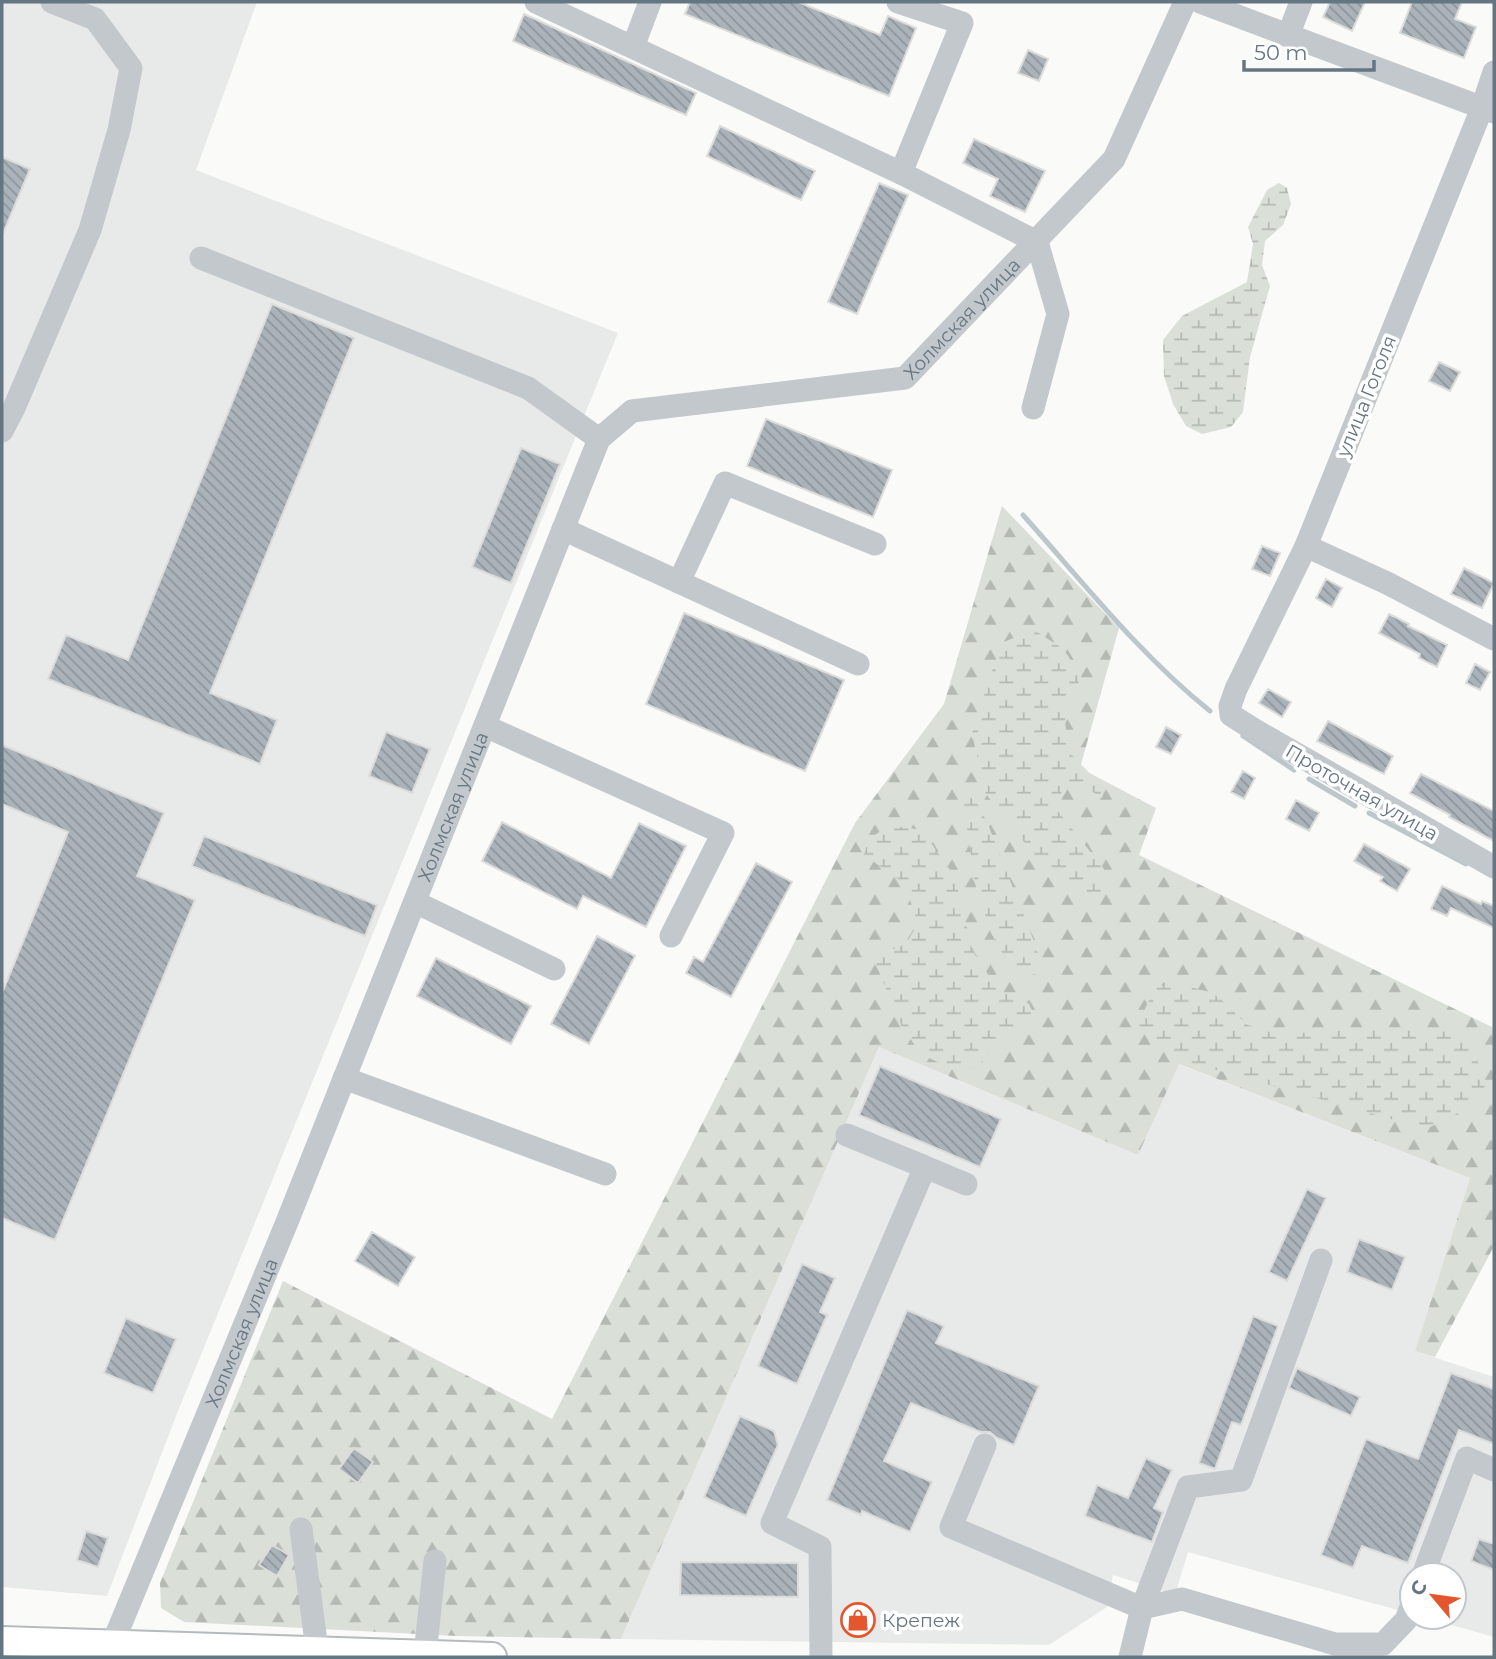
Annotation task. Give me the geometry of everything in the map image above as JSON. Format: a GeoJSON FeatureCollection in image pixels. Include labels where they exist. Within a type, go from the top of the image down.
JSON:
{"type":"FeatureCollection","features":[{"type":"Feature","properties":{"kind":"main road"},"geometry":{"type":"LineString","coordinates":[[2,1641],[318,1655],[492,1657]]}},
{"type":"Feature","properties":{"kind":"street"},"geometry":{"type":"LineString","coordinates":[[2,431],[90,230],[119,130],[131,68],[96,19],[52,2]]}},
{"type":"Feature","properties":{"kind":"street"},"geometry":{"type":"LineString","coordinates":[[537,2],[901,173],[1037,242],[1058,314],[1032,408]]}},
{"type":"Feature","properties":{"kind":"street"},"geometry":{"type":"LineString","coordinates":[[633,47],[650,2]]}},
{"type":"Feature","properties":{"kind":"street"},"geometry":{"type":"LineString","coordinates":[[898,2],[962,23],[901,173]]}},
{"type":"Feature","properties":{"kind":"street","name":"Холмская улица"},"geometry":{"type":"LineString","coordinates":[[112,1646],[344,1078],[599,439],[632,411],[905,378],[1114,159],[1185,2]]}},
{"type":"Feature","properties":{"kind":"street"},"geometry":{"type":"LineString","coordinates":[[1200,2],[1488,110]]}},
{"type":"Feature","properties":{"kind":"street"},"geometry":{"type":"LineString","coordinates":[[1288,36],[1301,2]]}},
{"type":"Feature","properties":{"kind":"street","name":"улица Гоголя"},"geometry":{"type":"LineString","coordinates":[[1231,715],[1230,706],[1236,689],[1306,546],[1488,110],[1494,72]]}},
{"type":"Feature","properties":{"kind":"street"},"geometry":{"type":"LineString","coordinates":[[201,258],[527,388],[599,439]]}},
{"type":"Feature","properties":{"kind":"street"},"geometry":{"type":"LineString","coordinates":[[679,582],[725,483],[875,544]]}},
{"type":"Feature","properties":{"kind":"street"},"geometry":{"type":"LineString","coordinates":[[563,529],[858,664]]}},
{"type":"Feature","properties":{"kind":"street"},"geometry":{"type":"LineString","coordinates":[[1306,546],[1387,583],[1494,639]]}},
{"type":"Feature","properties":{"kind":"street","name":"Проточная улица"},"geometry":{"type":"LineString","coordinates":[[1231,715],[1494,867]]}},
{"type":"Feature","properties":{"kind":"street"},"geometry":{"type":"LineString","coordinates":[[485,726],[723,833],[671,936]]}},
{"type":"Feature","properties":{"kind":"street"},"geometry":{"type":"LineString","coordinates":[[415,902],[554,969]]}},
{"type":"Feature","properties":{"kind":"street"},"geometry":{"type":"LineString","coordinates":[[344,1078],[605,1174]]}},
{"type":"Feature","properties":{"kind":"street"},"geometry":{"type":"LineString","coordinates":[[847,1135],[965,1184]]}},
{"type":"Feature","properties":{"kind":"street"},"geometry":{"type":"LineString","coordinates":[[821,1657],[820,1547],[772,1523],[925,1167]]}},
{"type":"Feature","properties":{"kind":"street"},"geometry":{"type":"LineString","coordinates":[[1130,1657],[1142,1608],[1188,1487],[1241,1480],[1321,1260]]}},
{"type":"Feature","properties":{"kind":"street"},"geometry":{"type":"LineString","coordinates":[[985,1445],[951,1527],[1142,1608],[1182,1600],[1335,1644],[1383,1644],[1398,1628]]}},
{"type":"Feature","properties":{"kind":"street"},"geometry":{"type":"LineString","coordinates":[[1428,1561],[1467,1458],[1494,1470]]}},
{"type":"Feature","properties":{"kind":"street"},"geometry":{"type":"LineString","coordinates":[[301,1529],[318,1655]]}},
{"type":"Feature","properties":{"kind":"street"},"geometry":{"type":"LineString","coordinates":[[425,1655],[435,1561]]}},
{"type":"Feature","properties":{"kind":"shaded area"},"geometry":{"type":"Polygon","coordinates":[[[2,2],[257,2],[196,170],[618,333],[176,1416],[107,1596],[2,1587],[2,2]]]}},
{"type":"Feature","properties":{"kind":"shaded area"},"geometry":{"type":"Polygon","coordinates":[[[879,1047],[1138,1155],[1178,1064],[1470,1178],[1415,1351],[1494,1377],[1494,1637],[1468,1630],[1468,1561],[1398,1561],[1398,1610],[1188,1552],[1175,1595],[1113,1575],[1107,1607],[1049,1645],[621,1639],[879,1047]]]}},
{"type":"Feature","properties":{"kind":"green space"},"geometry":{"type":"Polygon","coordinates":[[[1279,183],[1287,188],[1291,204],[1283,225],[1265,241],[1262,265],[1270,286],[1250,357],[1243,412],[1231,427],[1202,434],[1186,426],[1173,404],[1164,376],[1163,340],[1182,316],[1247,282],[1253,244],[1248,227],[1267,190],[1279,183]]]}},
{"type":"Feature","properties":{"kind":"green space"},"geometry":{"type":"Polygon","coordinates":[[[1002,506],[1119,628],[1080,768],[1156,808],[1139,855],[1494,1028],[1494,1246],[1435,1357],[1415,1351],[1470,1178],[1179,1064],[1138,1155],[879,1047],[621,1639],[457,1636],[184,1622],[161,1608],[160,1583],[283,1281],[552,1419],[855,823],[944,704],[1002,506]]]}},
{"type":"Feature","properties":{"kind":"green space"},"geometry":{"type":"Polygon","coordinates":[[[1034,630],[1062,648],[1082,674],[1065,715],[1067,750],[1104,788],[1102,798],[1082,785],[1062,790],[1057,810],[1104,869],[1100,898],[1081,898],[1047,871],[986,794],[972,734],[1001,643],[1034,630]]]}},
{"type":"Feature","properties":{"kind":"green space"},"geometry":{"type":"Polygon","coordinates":[[[968,785],[987,822],[1037,949],[1039,972],[1025,978],[1012,970],[991,933],[975,883],[961,787],[968,785]]]}},
{"type":"Feature","properties":{"kind":"green space"},"geometry":{"type":"Polygon","coordinates":[[[889,825],[922,830],[955,877],[972,950],[998,990],[1029,1004],[1034,1015],[1027,1026],[1002,1039],[981,1064],[958,1072],[921,1054],[902,1027],[873,957],[906,944],[918,923],[904,883],[864,855],[868,840],[889,825]]]}},
{"type":"Feature","properties":{"kind":"green space"},"geometry":{"type":"Polygon","coordinates":[[[1172,982],[1213,993],[1248,1025],[1276,1034],[1416,1027],[1471,1036],[1485,1086],[1474,1105],[1426,1129],[1181,1060],[1156,1046],[1138,1024],[1154,989],[1172,982]]]}},
{"type":"Feature","properties":{"kind":"building"},"geometry":{"type":"Polygon","coordinates":[[[690,2],[798,2],[880,35],[888,16],[916,28],[889,96],[685,14],[690,2]]]}},
{"type":"Feature","properties":{"kind":"building"},"geometry":{"type":"Polygon","coordinates":[[[1330,2],[1365,2],[1352,31],[1323,17],[1330,2]]]}},
{"type":"Feature","properties":{"kind":"building"},"geometry":{"type":"Polygon","coordinates":[[[1412,2],[1462,2],[1455,19],[1476,27],[1464,58],[1400,33],[1412,2]]]}},
{"type":"Feature","properties":{"kind":"building"},"geometry":{"type":"Polygon","coordinates":[[[524,14],[696,93],[686,115],[513,41],[524,14]]]}},
{"type":"Feature","properties":{"kind":"building"},"geometry":{"type":"Polygon","coordinates":[[[1028,50],[1048,59],[1039,81],[1018,73],[1028,50]]]}},
{"type":"Feature","properties":{"kind":"building"},"geometry":{"type":"Polygon","coordinates":[[[720,126],[815,171],[801,200],[707,156],[720,126]]]}},
{"type":"Feature","properties":{"kind":"building"},"geometry":{"type":"Polygon","coordinates":[[[974,139],[1045,171],[1025,212],[990,196],[998,179],[963,163],[974,139]]]}},
{"type":"Feature","properties":{"kind":"building"},"geometry":{"type":"Polygon","coordinates":[[[2,157],[30,169],[2,236],[2,157]]]}},
{"type":"Feature","properties":{"kind":"building"},"geometry":{"type":"Polygon","coordinates":[[[879,183],[908,195],[857,314],[828,302],[879,183]]]}},
{"type":"Feature","properties":{"kind":"building"},"geometry":{"type":"Polygon","coordinates":[[[272,304],[354,338],[210,693],[277,720],[260,764],[48,679],[66,635],[128,660],[272,304]]]}},
{"type":"Feature","properties":{"kind":"building"},"geometry":{"type":"Polygon","coordinates":[[[1439,362],[1460,372],[1450,391],[1429,381],[1439,362]]]}},
{"type":"Feature","properties":{"kind":"building"},"geometry":{"type":"Polygon","coordinates":[[[766,419],[892,470],[873,517],[747,466],[766,419]]]}},
{"type":"Feature","properties":{"kind":"building"},"geometry":{"type":"Polygon","coordinates":[[[521,448],[560,464],[511,583],[472,567],[521,448]]]}},
{"type":"Feature","properties":{"kind":"building"},"geometry":{"type":"Polygon","coordinates":[[[1262,546],[1280,553],[1270,576],[1252,569],[1262,546]]]}},
{"type":"Feature","properties":{"kind":"building"},"geometry":{"type":"Polygon","coordinates":[[[1464,568],[1494,583],[1482,608],[1451,594],[1464,568]]]}},
{"type":"Feature","properties":{"kind":"building"},"geometry":{"type":"Polygon","coordinates":[[[1326,579],[1342,588],[1332,607],[1316,598],[1326,579]]]}},
{"type":"Feature","properties":{"kind":"building"},"geometry":{"type":"Polygon","coordinates":[[[684,613],[844,680],[805,771],[646,704],[684,613]]]}},
{"type":"Feature","properties":{"kind":"building"},"geometry":{"type":"Polygon","coordinates":[[[1389,614],[1447,645],[1437,667],[1419,658],[1420,654],[1379,633],[1389,614]]]}},
{"type":"Feature","properties":{"kind":"building"},"geometry":{"type":"Polygon","coordinates":[[[1475,664],[1490,672],[1480,690],[1466,683],[1475,664]]]}},
{"type":"Feature","properties":{"kind":"building"},"geometry":{"type":"Polygon","coordinates":[[[1268,689],[1291,702],[1282,717],[1259,703],[1268,689]]]}},
{"type":"Feature","properties":{"kind":"building"},"geometry":{"type":"Polygon","coordinates":[[[1328,721],[1393,756],[1384,774],[1317,741],[1328,721]]]}},
{"type":"Feature","properties":{"kind":"building"},"geometry":{"type":"Polygon","coordinates":[[[1166,727],[1181,735],[1171,754],[1156,747],[1166,727]]]}},
{"type":"Feature","properties":{"kind":"building"},"geometry":{"type":"Polygon","coordinates":[[[386,732],[430,749],[412,793],[369,776],[386,732]]]}},
{"type":"Feature","properties":{"kind":"building"},"geometry":{"type":"Polygon","coordinates":[[[2,745],[164,813],[137,876],[195,900],[55,1240],[2,1218],[2,993],[68,832],[2,804],[2,745]]]}},
{"type":"Feature","properties":{"kind":"building"},"geometry":{"type":"Polygon","coordinates":[[[1243,771],[1255,778],[1244,799],[1231,792],[1243,771]]]}},
{"type":"Feature","properties":{"kind":"building"},"geometry":{"type":"Polygon","coordinates":[[[1421,774],[1494,811],[1494,841],[1410,793],[1421,774]]]}},
{"type":"Feature","properties":{"kind":"building"},"geometry":{"type":"Polygon","coordinates":[[[1296,800],[1319,813],[1309,831],[1286,819],[1296,800]]]}},
{"type":"Feature","properties":{"kind":"building"},"geometry":{"type":"Polygon","coordinates":[[[502,822],[611,878],[639,823],[686,846],[646,927],[583,896],[577,909],[482,861],[502,822]]]}},
{"type":"Feature","properties":{"kind":"building"},"geometry":{"type":"Polygon","coordinates":[[[204,836],[377,905],[365,936],[192,866],[204,836]]]}},
{"type":"Feature","properties":{"kind":"building"},"geometry":{"type":"Polygon","coordinates":[[[1364,844],[1410,869],[1397,891],[1380,881],[1383,877],[1354,861],[1364,844]]]}},
{"type":"Feature","properties":{"kind":"building"},"geometry":{"type":"Polygon","coordinates":[[[756,863],[792,882],[731,997],[686,973],[694,957],[703,962],[756,863]]]}},
{"type":"Feature","properties":{"kind":"building"},"geometry":{"type":"Polygon","coordinates":[[[1442,886],[1481,904],[1482,901],[1494,906],[1494,928],[1451,908],[1447,916],[1431,909],[1442,886]]]}},
{"type":"Feature","properties":{"kind":"building"},"geometry":{"type":"Polygon","coordinates":[[[597,936],[635,956],[589,1044],[551,1024],[597,936]]]}},
{"type":"Feature","properties":{"kind":"building"},"geometry":{"type":"Polygon","coordinates":[[[436,958],[531,1006],[511,1044],[417,996],[436,958]]]}},
{"type":"Feature","properties":{"kind":"building"},"geometry":{"type":"Polygon","coordinates":[[[880,1066],[1001,1119],[980,1167],[859,1115],[880,1066]]]}},
{"type":"Feature","properties":{"kind":"building"},"geometry":{"type":"Polygon","coordinates":[[[1307,1189],[1326,1198],[1287,1281],[1269,1272],[1307,1189]]]}},
{"type":"Feature","properties":{"kind":"building"},"geometry":{"type":"Polygon","coordinates":[[[372,1232],[415,1257],[398,1286],[355,1261],[372,1232]]]}},
{"type":"Feature","properties":{"kind":"building"},"geometry":{"type":"Polygon","coordinates":[[[1359,1239],[1405,1257],[1392,1290],[1347,1272],[1359,1239]]]}},
{"type":"Feature","properties":{"kind":"building"},"geometry":{"type":"Polygon","coordinates":[[[802,1264],[835,1278],[820,1312],[827,1315],[797,1384],[758,1366],[802,1264]]]}},
{"type":"Feature","properties":{"kind":"building"},"geometry":{"type":"Polygon","coordinates":[[[907,1310],[944,1326],[936,1343],[1039,1386],[1014,1445],[990,1432],[981,1432],[911,1403],[884,1461],[932,1482],[910,1532],[862,1511],[861,1515],[827,1500],[907,1310]]]}},
{"type":"Feature","properties":{"kind":"building"},"geometry":{"type":"Polygon","coordinates":[[[1253,1316],[1278,1326],[1241,1425],[1232,1422],[1215,1469],[1199,1463],[1253,1316]]]}},
{"type":"Feature","properties":{"kind":"building"},"geometry":{"type":"Polygon","coordinates":[[[126,1318],[176,1339],[153,1393],[104,1373],[126,1318]]]}},
{"type":"Feature","properties":{"kind":"building"},"geometry":{"type":"Polygon","coordinates":[[[1297,1368],[1360,1397],[1351,1416],[1289,1388],[1297,1368]]]}},
{"type":"Feature","properties":{"kind":"building"},"geometry":{"type":"Polygon","coordinates":[[[1451,1373],[1494,1389],[1494,1444],[1459,1430],[1409,1561],[1362,1546],[1353,1568],[1321,1555],[1366,1439],[1418,1459],[1451,1373]]]}},
{"type":"Feature","properties":{"kind":"building"},"geometry":{"type":"Polygon","coordinates":[[[740,1416],[774,1431],[778,1445],[746,1516],[704,1497],[740,1416]]]}},
{"type":"Feature","properties":{"kind":"building"},"geometry":{"type":"Polygon","coordinates":[[[354,1448],[373,1462],[358,1483],[339,1469],[354,1448]]]}},
{"type":"Feature","properties":{"kind":"building"},"geometry":{"type":"Polygon","coordinates":[[[1146,1458],[1172,1470],[1154,1508],[1163,1512],[1152,1542],[1085,1516],[1097,1485],[1128,1498],[1146,1458]]]}},
{"type":"Feature","properties":{"kind":"building"},"geometry":{"type":"Polygon","coordinates":[[[86,1531],[108,1538],[98,1567],[77,1560],[86,1531]]]}},
{"type":"Feature","properties":{"kind":"building"},"geometry":{"type":"Polygon","coordinates":[[[1479,1539],[1494,1544],[1494,1570],[1471,1561],[1479,1539]]]}},
{"type":"Feature","properties":{"kind":"building"},"geometry":{"type":"Polygon","coordinates":[[[272,1545],[289,1555],[277,1576],[259,1565],[272,1545]]]}},
{"type":"Feature","properties":{"kind":"building"},"geometry":{"type":"Polygon","coordinates":[[[681,1562],[798,1563],[798,1597],[680,1595],[681,1562]]]}},
{"type":"Feature","properties":{"kind":"waterway"},"geometry":{"type":"LineString","coordinates":[[1023,515],[1136,642],[1210,711]]}},
{"type":"Feature","properties":{"kind":"waterway"},"geometry":{"type":"LineString","coordinates":[[1243,736],[1294,770]]}},
{"type":"Feature","properties":{"kind":"waterway"},"geometry":{"type":"LineString","coordinates":[[1309,779],[1355,806]]}},
{"type":"Feature","properties":{"kind":"waterway"},"geometry":{"type":"LineString","coordinates":[[1369,813],[1466,864]]}},
{"type":"Feature","properties":{"kind":"place","name":"Крепеж"},"geometry":{"type":"Point","coordinates":[858,1620]}}]}
